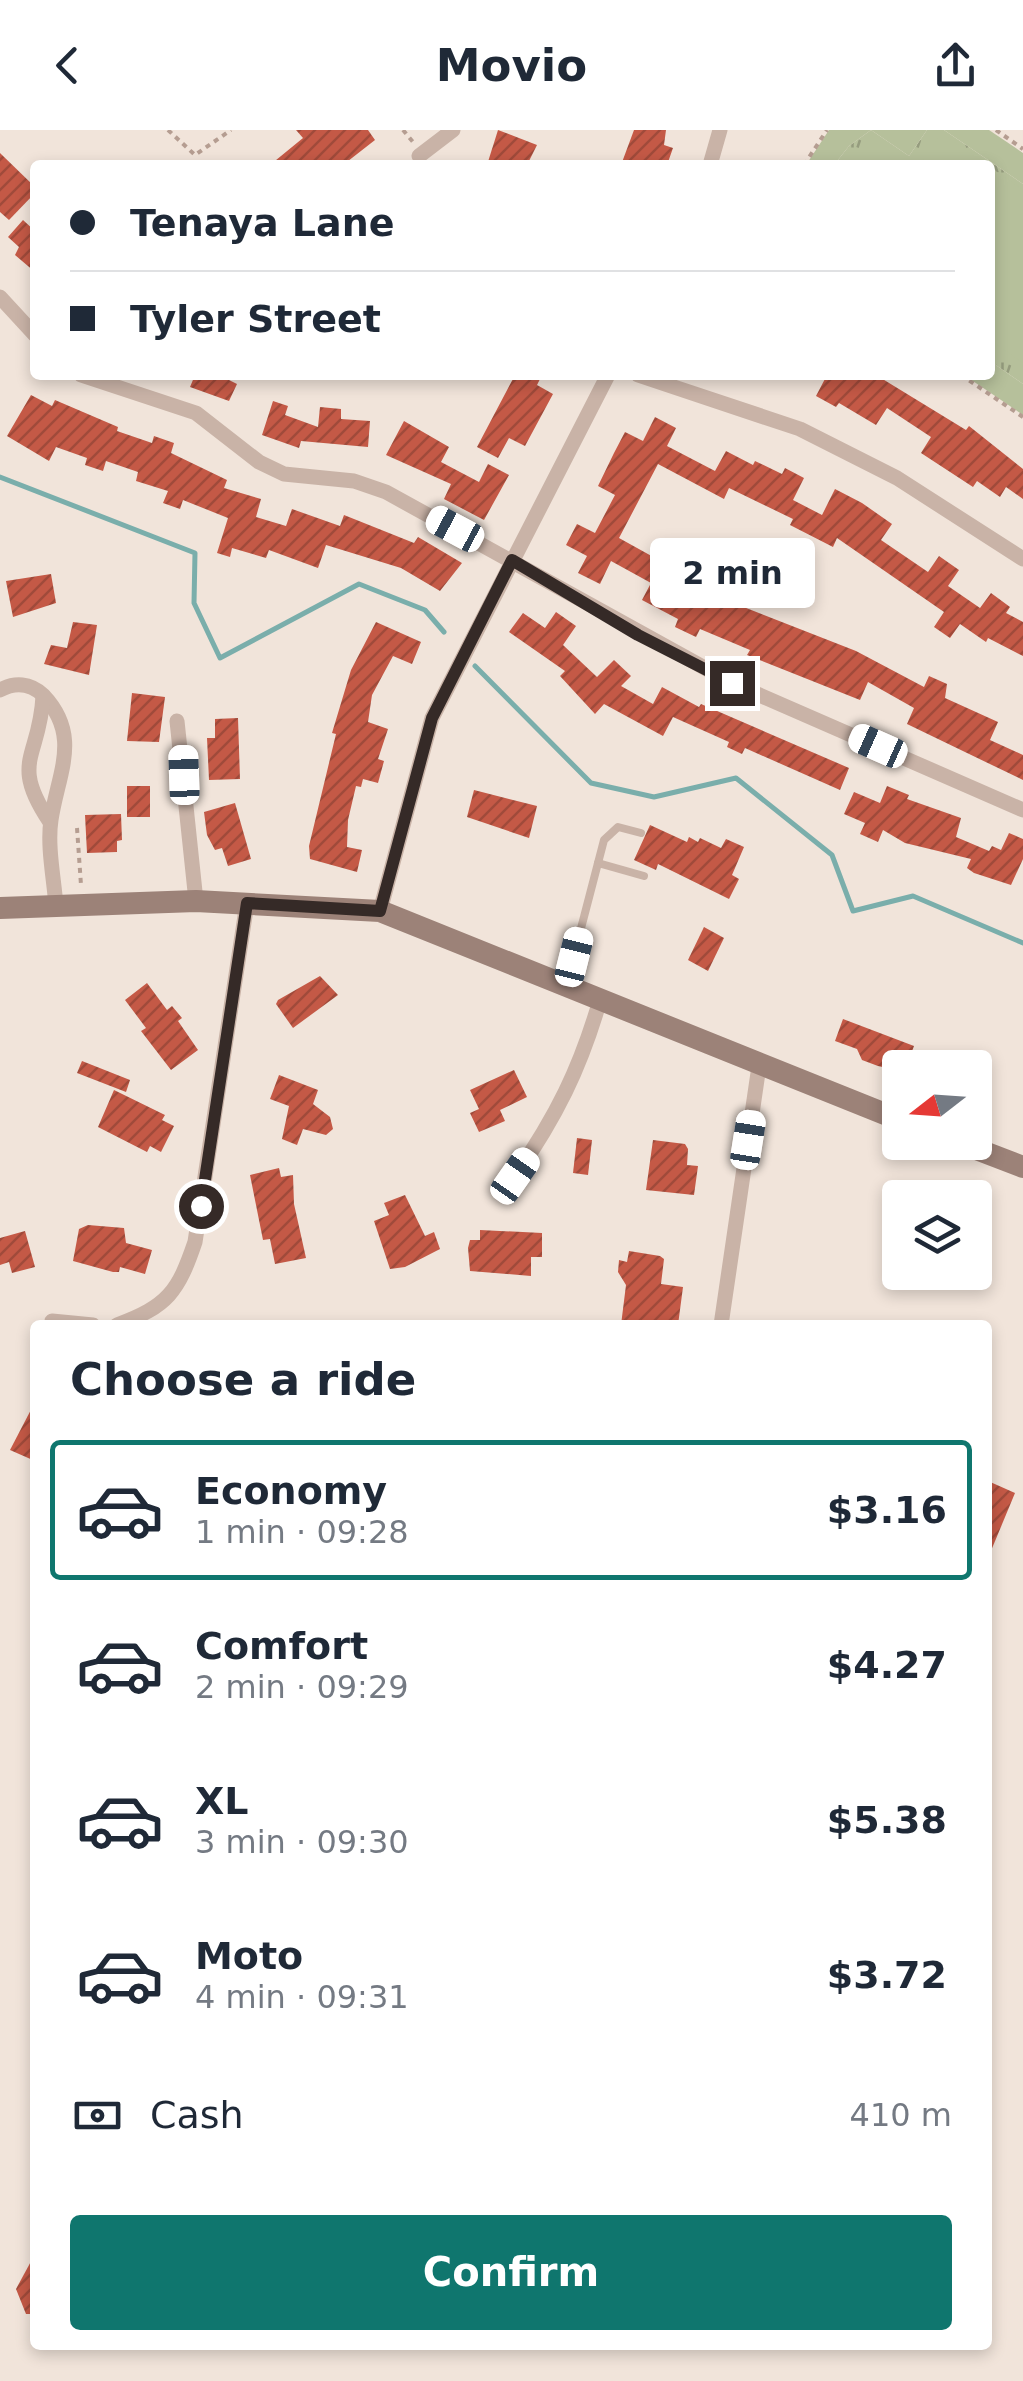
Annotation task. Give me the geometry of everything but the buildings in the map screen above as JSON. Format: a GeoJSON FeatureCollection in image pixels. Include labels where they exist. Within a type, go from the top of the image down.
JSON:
{"type":"FeatureCollection","features":[{"type":"Feature","properties":{"kind":"street"},"geometry":{"type":"LineString","coordinates":[[419,156],[453,130]]}},
{"type":"Feature","properties":{"kind":"street"},"geometry":{"type":"LineString","coordinates":[[711,160],[720,130]]}},
{"type":"Feature","properties":{"kind":"street"},"geometry":{"type":"LineString","coordinates":[[0,296],[30,329]]}},
{"type":"Feature","properties":{"kind":"street"},"geometry":{"type":"LineString","coordinates":[[96,380],[196,413],[259,462],[284,474],[354,481],[386,492],[512,560],[638,635],[732,683],[1023,810]]}},
{"type":"Feature","properties":{"kind":"street"},"geometry":{"type":"LineString","coordinates":[[380,911],[432,718],[605,380]]}},
{"type":"Feature","properties":{"kind":"street"},"geometry":{"type":"LineString","coordinates":[[653,380],[800,429],[897,478],[1023,558]]}},
{"type":"Feature","properties":{"kind":"street"},"geometry":{"type":"LineString","coordinates":[[0,690],[27,685],[43,696],[58,714],[66,742],[64,776],[50,822],[56,906]]}},
{"type":"Feature","properties":{"kind":"street"},"geometry":{"type":"LineString","coordinates":[[43,696],[42,724],[26,773],[35,802],[50,822]]}},
{"type":"Feature","properties":{"kind":"street"},"geometry":{"type":"LineString","coordinates":[[177,720],[196,901]]}},
{"type":"Feature","properties":{"kind":"street"},"geometry":{"type":"LineString","coordinates":[[0,908],[196,901],[380,911],[882,1113]]}},
{"type":"Feature","properties":{"kind":"street"},"geometry":{"type":"LineString","coordinates":[[131,1320],[152,1312],[180,1286],[196,1242],[247,903]]}},
{"type":"Feature","properties":{"kind":"street"},"geometry":{"type":"LineString","coordinates":[[515,1176],[556,1118],[584,1054],[600,1000]]}},
{"type":"Feature","properties":{"kind":"street"},"geometry":{"type":"LineString","coordinates":[[721,1320],[759,1066]]}},
{"type":"Feature","properties":{"kind":"street"},"geometry":{"type":"LineString","coordinates":[[992,1155],[1023,1167]]}},
{"type":"Feature","properties":{"kind":"lane"},"geometry":{"type":"LineString","coordinates":[[566,986],[598,862],[610,831],[618,827],[641,833]]}},
{"type":"Feature","properties":{"kind":"lane"},"geometry":{"type":"LineString","coordinates":[[598,862],[644,876]]}},
{"type":"Feature","properties":{"kind":"path"},"geometry":{"type":"LineString","coordinates":[[168,130],[194,155],[230,130]]}},
{"type":"Feature","properties":{"kind":"path"},"geometry":{"type":"LineString","coordinates":[[807,160],[828,130]]}},
{"type":"Feature","properties":{"kind":"path"},"geometry":{"type":"LineString","coordinates":[[996,130],[1023,149]]}},
{"type":"Feature","properties":{"kind":"path"},"geometry":{"type":"LineString","coordinates":[[969,380],[1023,417]]}},
{"type":"Feature","properties":{"kind":"path"},"geometry":{"type":"LineString","coordinates":[[77,828],[81,886]]}},
{"type":"Feature","properties":{"kind":"green space"},"geometry":{"type":"Polygon","coordinates":[[[829,130],[871,130],[838,160],[809,160],[829,130]]]}},
{"type":"Feature","properties":{"kind":"green space"},"geometry":{"type":"Polygon","coordinates":[[[871,130],[909,156],[927,130],[944,130],[988,160],[838,160],[871,130]]]}},
{"type":"Feature","properties":{"kind":"green space"},"geometry":{"type":"Polygon","coordinates":[[[871,130],[927,130],[909,156],[871,130]]]}},
{"type":"Feature","properties":{"kind":"green space"},"geometry":{"type":"Polygon","coordinates":[[[944,130],[989,130],[1023,153],[1023,184],[995,165],[995,160],[988,160],[944,130]]]}},
{"type":"Feature","properties":{"kind":"green space"},"geometry":{"type":"Polygon","coordinates":[[[941,133],[980,160],[923,160],[941,133]]]}},
{"type":"Feature","properties":{"kind":"green space"},"geometry":{"type":"Polygon","coordinates":[[[995,165],[1023,184],[1023,384],[995,364],[995,165]]]}},
{"type":"Feature","properties":{"kind":"green space"},"geometry":{"type":"Polygon","coordinates":[[[995,170],[1023,190],[1023,363],[995,343],[995,170]]]}},
{"type":"Feature","properties":{"kind":"green space"},"geometry":{"type":"Polygon","coordinates":[[[995,364],[1023,384],[1023,415],[971,380],[995,380],[995,364]]]}},
{"type":"Feature","properties":{"kind":"waterway"},"geometry":{"type":"LineString","coordinates":[[0,477],[195,553],[194,603],[220,658],[359,584],[425,610],[444,632]]}},
{"type":"Feature","properties":{"kind":"waterway"},"geometry":{"type":"LineString","coordinates":[[475,666],[591,783],[654,797],[736,778],[832,855],[853,911],[913,896],[1023,943]]}},
{"type":"Feature","properties":{"kind":"route"},"geometry":{"type":"LineString","coordinates":[[201,1206],[247,903],[380,911],[432,718],[512,560],[638,635],[732,683]]}}]}
